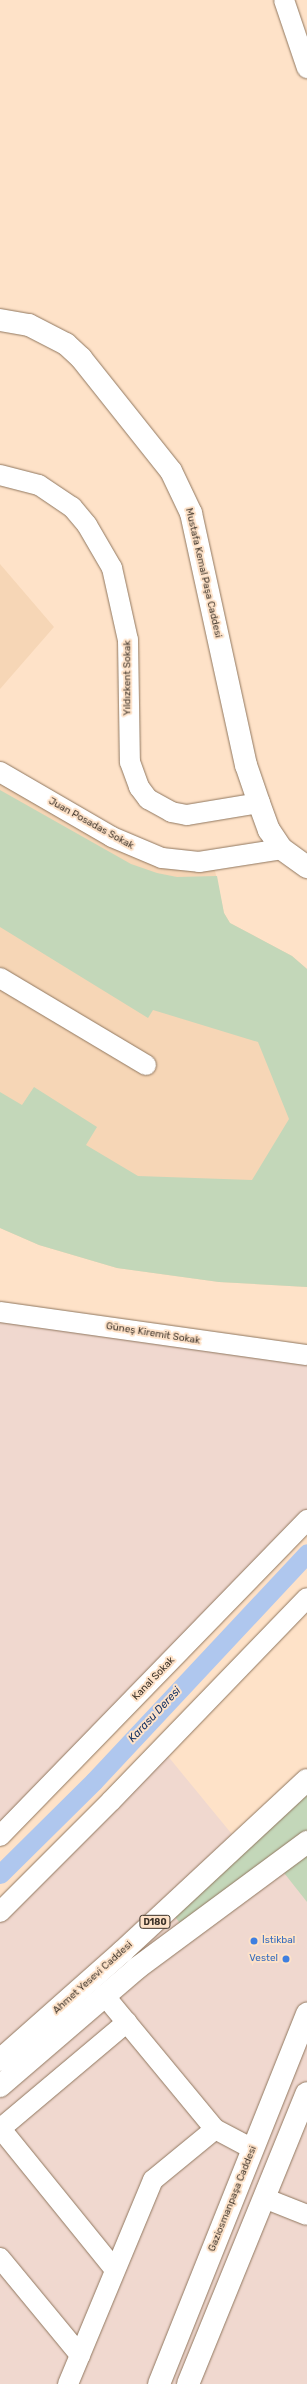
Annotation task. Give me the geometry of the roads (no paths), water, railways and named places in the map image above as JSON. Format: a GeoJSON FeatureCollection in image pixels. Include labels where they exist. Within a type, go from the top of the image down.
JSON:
{"type":"FeatureCollection","features":[{"type":"Feature","properties":{"kind":"main road","name":"Mustafa Kemal Paşa Caddesi"},"geometry":{"type":"LineString","coordinates":[[0,320],[29,325],[66,344],[81,358],[161,456],[180,487],[191,514],[199,545],[246,765],[259,804],[269,830],[282,849],[307,867]]}},
{"type":"Feature","properties":{"kind":"main road","name":"Ahmet Yesevi Caddesi"},"geometry":{"type":"LineString","coordinates":[[0,2060],[123,1951],[307,1780]]}},
{"type":"Feature","properties":{"kind":"main road","name":"Ahmet Yesevi Caddesi"},"geometry":{"type":"LineString","coordinates":[[0,2086],[104,1995],[186,1931],[307,1842]]}},
{"type":"Feature","properties":{"kind":"main road","name":"Gaziosmanpaşa Caddesi"},"geometry":{"type":"LineString","coordinates":[[159,2384],[307,2014]]}},
{"type":"Feature","properties":{"kind":"main road"},"geometry":{"type":"LineString","coordinates":[[188,2384],[307,2093]]}},
{"type":"Feature","properties":{"kind":"street"},"geometry":{"type":"LineString","coordinates":[[284,0],[307,68]]}},
{"type":"Feature","properties":{"kind":"street","name":"Yıldızkent Sokak"},"geometry":{"type":"LineString","coordinates":[[0,475],[39,484],[72,507],[87,524],[112,568],[128,640],[130,762],[144,793],[158,806],[187,815],[259,804]]}},
{"type":"Feature","properties":{"kind":"street","name":"Juan Posadas Sokak"},"geometry":{"type":"LineString","coordinates":[[0,772],[112,837],[162,858],[199,862],[282,849]]}},
{"type":"Feature","properties":{"kind":"street"},"geometry":{"type":"LineString","coordinates":[[0,978],[146,1065]]}},
{"type":"Feature","properties":{"kind":"street","name":"Güneş Kiremit Sokak"},"geometry":{"type":"LineString","coordinates":[[0,1312],[307,1355]]}},
{"type":"Feature","properties":{"kind":"street","name":"Kanal Sokak"},"geometry":{"type":"LineString","coordinates":[[0,1836],[307,1520]]}},
{"type":"Feature","properties":{"kind":"street"},"geometry":{"type":"LineString","coordinates":[[0,1912],[116,1796],[307,1598]]}},
{"type":"Feature","properties":{"kind":"street"},"geometry":{"type":"LineString","coordinates":[[104,1995],[215,2129],[253,2149]]}},
{"type":"Feature","properties":{"kind":"street"},"geometry":{"type":"LineString","coordinates":[[115,2270],[0,2129],[127,2022]]}},
{"type":"Feature","properties":{"kind":"street"},"geometry":{"type":"LineString","coordinates":[[68,2384],[153,2180],[215,2129]]}},
{"type":"Feature","properties":{"kind":"street"},"geometry":{"type":"LineString","coordinates":[[264,2198],[307,2215]]}},
{"type":"Feature","properties":{"kind":"street"},"geometry":{"type":"LineString","coordinates":[[0,2258],[80,2355]]}},
{"type":"Feature","properties":{"kind":"waterway","name":"Karasu Deresi"},"geometry":{"type":"LineString","coordinates":[[0,1874],[94,1781],[307,1553]]}},
{"type":"Feature","properties":{"kind":"place","name":"İstikbal"},"geometry":{"type":"Point","coordinates":[254,1941]}},
{"type":"Feature","properties":{"kind":"place","name":"Vestel"},"geometry":{"type":"Point","coordinates":[286,1959]}}]}
